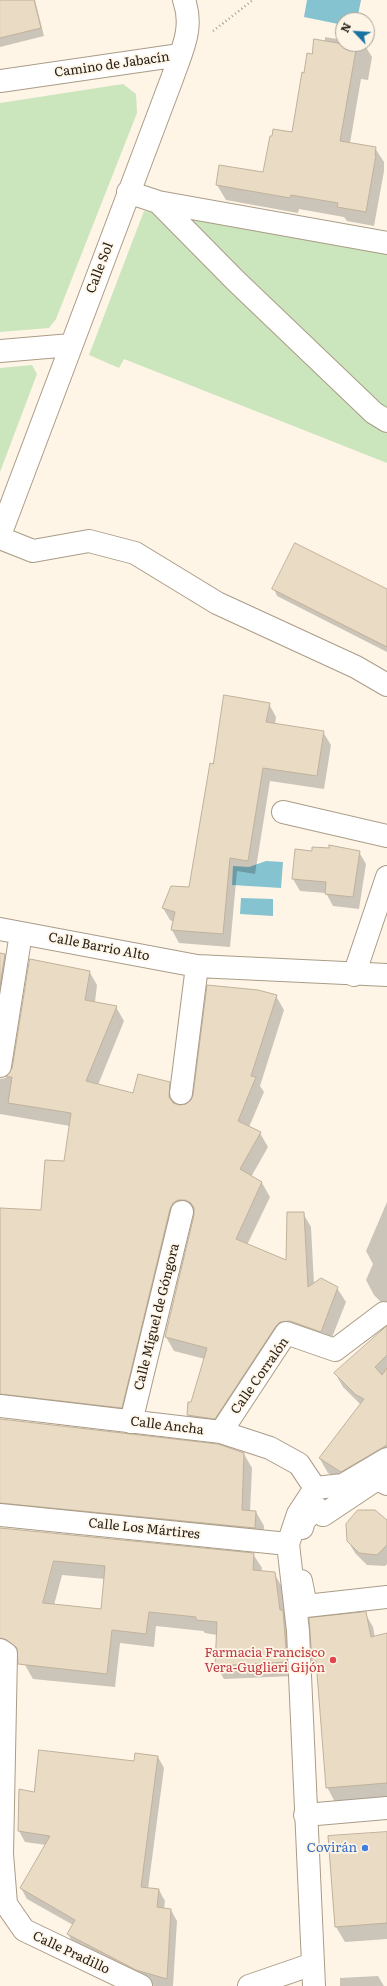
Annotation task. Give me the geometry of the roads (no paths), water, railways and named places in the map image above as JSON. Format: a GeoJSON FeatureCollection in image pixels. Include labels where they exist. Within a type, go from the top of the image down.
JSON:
{"type":"FeatureCollection","features":[{"type":"Feature","properties":{"kind":"street","name":"Calle Sol"},"geometry":{"type":"LineString","coordinates":[[0,537],[189,30],[187,8],[184,0]]}},
{"type":"Feature","properties":{"kind":"street","name":"Camino de Jabacín"},"geometry":{"type":"LineString","coordinates":[[0,81],[180,55]]}},
{"type":"Feature","properties":{"kind":"street"},"geometry":{"type":"LineString","coordinates":[[128,192],[158,202],[387,243]]}},
{"type":"Feature","properties":{"kind":"street"},"geometry":{"type":"LineString","coordinates":[[158,202],[242,286],[374,413],[387,421]]}},
{"type":"Feature","properties":{"kind":"street"},"geometry":{"type":"LineString","coordinates":[[0,351],[71,345]]}},
{"type":"Feature","properties":{"kind":"street"},"geometry":{"type":"LineString","coordinates":[[0,537],[33,551],[89,541],[135,553],[217,602],[356,667],[387,685]]}},
{"type":"Feature","properties":{"kind":"street"},"geometry":{"type":"LineString","coordinates":[[283,812],[387,836]]}},
{"type":"Feature","properties":{"kind":"street"},"geometry":{"type":"LineString","coordinates":[[354,975],[387,877]]}},
{"type":"Feature","properties":{"kind":"street","name":"Calle Barrio Alto"},"geometry":{"type":"LineString","coordinates":[[0,929],[197,966],[354,975],[387,975]]}},
{"type":"Feature","properties":{"kind":"street"},"geometry":{"type":"LineString","coordinates":[[0,1066],[4,1020],[21,933]]}},
{"type":"Feature","properties":{"kind":"street"},"geometry":{"type":"LineString","coordinates":[[181,1093],[197,966]]}},
{"type":"Feature","properties":{"kind":"street","name":"Calle Miguel de Góngora"},"geometry":{"type":"LineString","coordinates":[[131,1422],[182,1212]]}},
{"type":"Feature","properties":{"kind":"street","name":"Calle Corralón"},"geometry":{"type":"LineString","coordinates":[[221,1432],[286,1333],[335,1350],[384,1313],[387,1314]]}},
{"type":"Feature","properties":{"kind":"street","name":"Calle Ancha"},"geometry":{"type":"LineString","coordinates":[[0,1406],[221,1432],[270,1448],[299,1464],[315,1488]]}},
{"type":"Feature","properties":{"kind":"street"},"geometry":{"type":"LineString","coordinates":[[314,1986],[305,1814],[298,1631],[288,1544],[298,1514],[315,1488],[343,1485],[387,1459]]}},
{"type":"Feature","properties":{"kind":"street"},"geometry":{"type":"LineString","coordinates":[[387,1484],[377,1479],[323,1515],[316,1508],[304,1521],[297,1544],[300,1575],[306,1606],[387,1598]]}},
{"type":"Feature","properties":{"kind":"street","name":"Calle Los Mártires"},"geometry":{"type":"LineString","coordinates":[[0,1515],[288,1544]]}},
{"type":"Feature","properties":{"kind":"street","name":"Calle Pradillo"},"geometry":{"type":"LineString","coordinates":[[0,1650],[6,1654],[1,1854],[6,1904],[24,1930],[141,1986]]}},
{"type":"Feature","properties":{"kind":"street"},"geometry":{"type":"LineString","coordinates":[[305,1814],[387,1808]]}},
{"type":"Feature","properties":{"kind":"street"},"geometry":{"type":"LineString","coordinates":[[249,1986],[313,1964]]}},
{"type":"Feature","properties":{"kind":"water"},"geometry":{"type":"Polygon","coordinates":[[[307,0],[361,0],[359,12],[335,12],[335,23],[304,17],[307,0]]]}},
{"type":"Feature","properties":{"kind":"water"},"geometry":{"type":"Polygon","coordinates":[[[266,861],[283,862],[281,888],[232,885],[233,866],[249,867],[266,861]]]}},
{"type":"Feature","properties":{"kind":"water"},"geometry":{"type":"Polygon","coordinates":[[[241,898],[273,899],[273,916],[240,914],[241,898]]]}},
{"type":"Feature","properties":{"kind":"place","name":"Farmacia Francisco Vera-Guglieri Gijón"},"geometry":{"type":"Point","coordinates":[333,1660]}},
{"type":"Feature","properties":{"kind":"place","name":"Covirán"},"geometry":{"type":"Point","coordinates":[365,1848]}}]}
